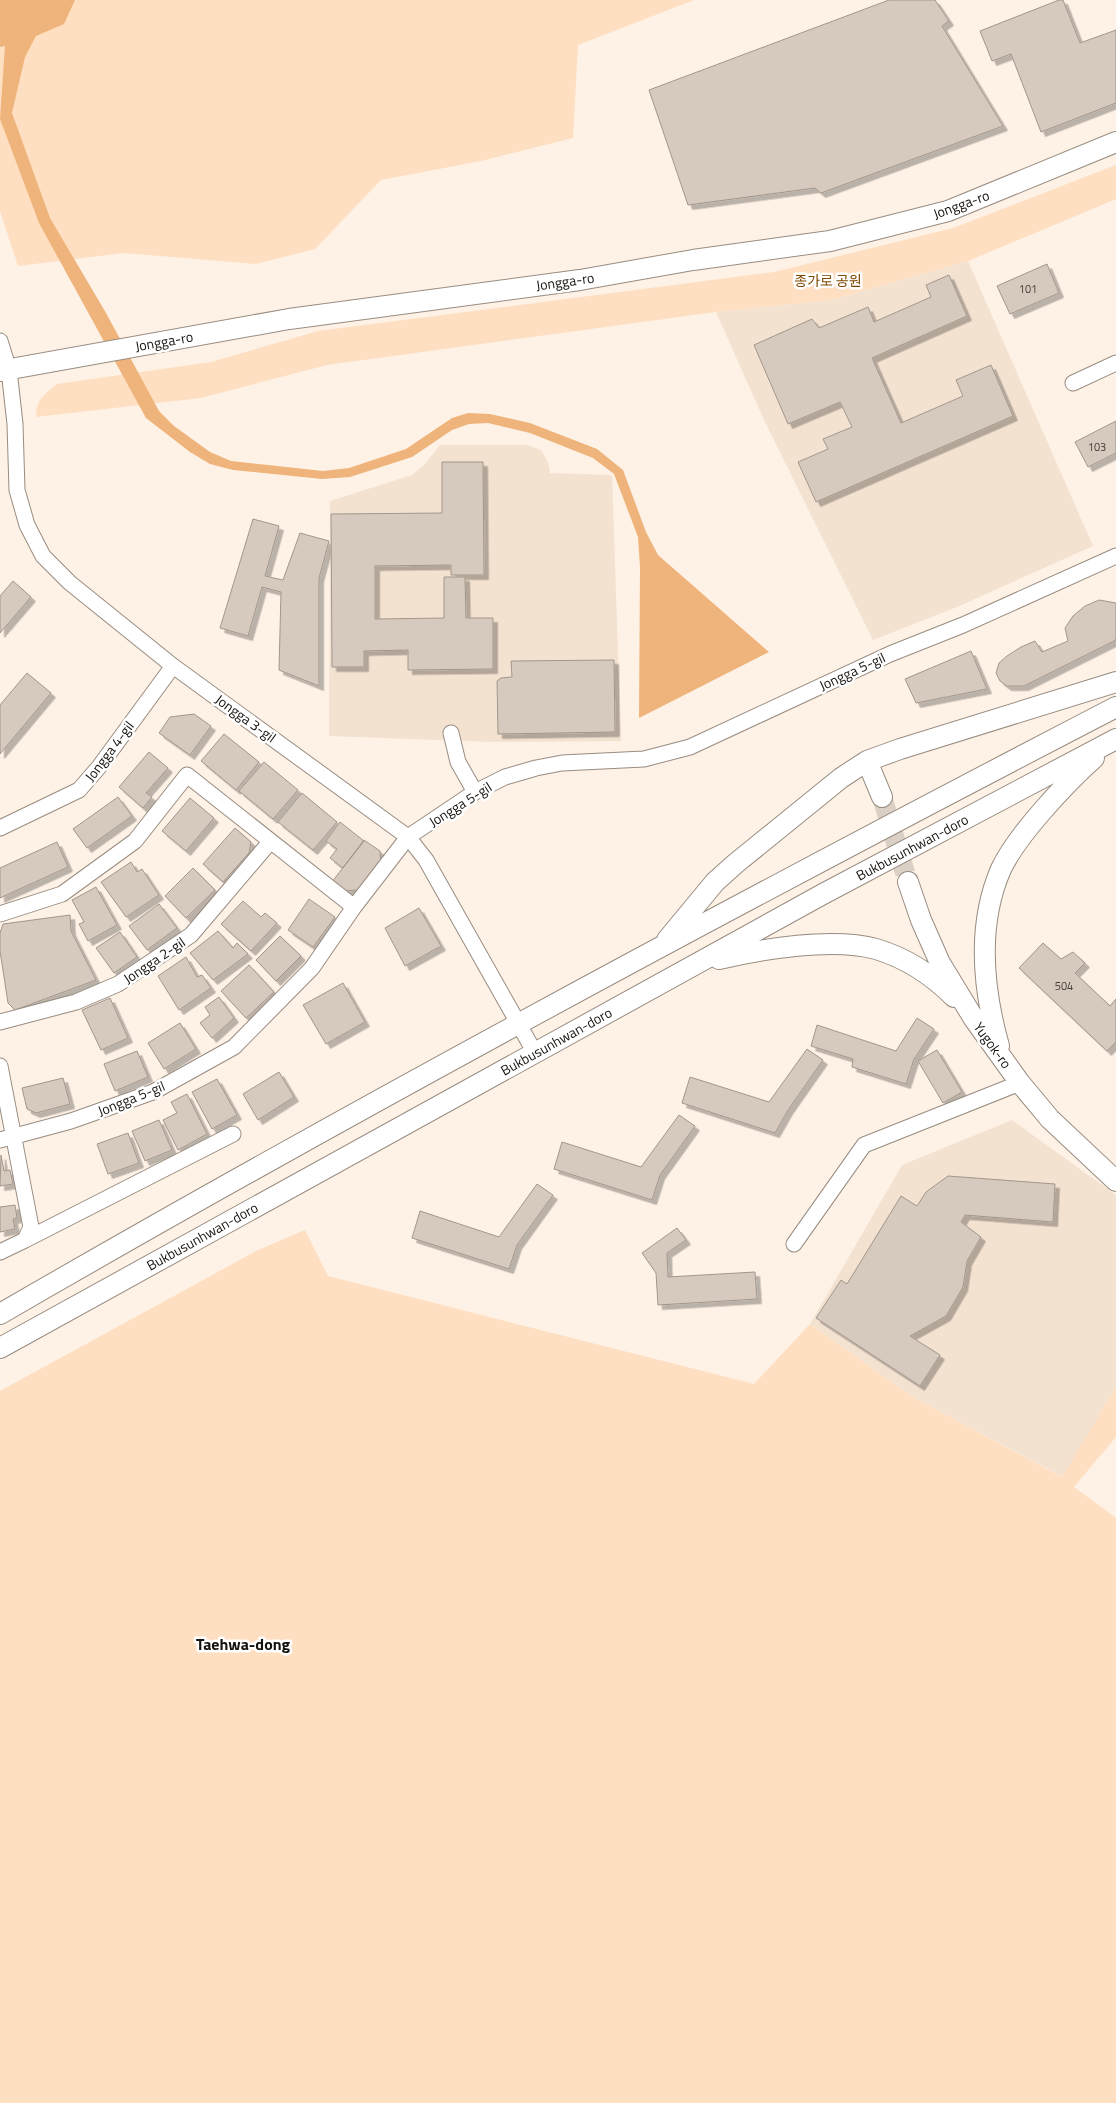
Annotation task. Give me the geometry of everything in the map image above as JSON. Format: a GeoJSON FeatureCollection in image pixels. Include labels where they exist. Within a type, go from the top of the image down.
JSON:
{"type":"FeatureCollection","features":[{"type":"Feature","properties":{"kind":"main road","name":"Jongga-ro"},"geometry":{"type":"LineString","coordinates":[[5,370],[288,319],[580,280],[693,260],[830,241],[948,211],[1116,142]]}},
{"type":"Feature","properties":{"kind":"main road"},"geometry":{"type":"LineString","coordinates":[[660,949],[715,882],[728,870],[841,778],[867,761],[1116,682]]}},
{"type":"Feature","properties":{"kind":"main road"},"geometry":{"type":"LineString","coordinates":[[0,1314],[350,1117],[520,1024],[1116,707]]}},
{"type":"Feature","properties":{"kind":"main road"},"geometry":{"type":"LineString","coordinates":[[1002,1055],[991,1010],[985,964],[986,935],[991,900],[1002,868],[1023,836],[1053,800],[1081,770],[1115,739]]}},
{"type":"Feature","properties":{"kind":"main road","name":"Bukbusunhwan-doro"},"geometry":{"type":"LineString","coordinates":[[0,1348],[823,894],[1115,739]]}},
{"type":"Feature","properties":{"kind":"main road"},"geometry":{"type":"LineString","coordinates":[[867,761],[882,797]]}},
{"type":"Feature","properties":{"kind":"main road","name":"Yugok-ro"},"geometry":{"type":"LineString","coordinates":[[908,882],[921,920],[940,962],[974,1018],[1020,1083],[1050,1119],[1116,1181]]}},
{"type":"Feature","properties":{"kind":"main road"},"geometry":{"type":"LineString","coordinates":[[695,965],[742,954],[788,948],[828,945],[874,949],[913,964],[933,978],[974,1018]]}},
{"type":"Feature","properties":{"kind":"street","name":"Jongga 3-gil"},"geometry":{"type":"LineString","coordinates":[[0,341],[15,424],[17,490],[27,525],[43,556],[70,583],[172,666],[408,837],[426,860],[535,1052]]}},
{"type":"Feature","properties":{"kind":"street"},"geometry":{"type":"LineString","coordinates":[[1073,383],[1116,363]]}},
{"type":"Feature","properties":{"kind":"street","name":"Jongga 5-gil"},"geometry":{"type":"LineString","coordinates":[[7,1138],[71,1121],[153,1092],[234,1047],[312,968],[354,907],[408,837],[475,792],[505,777],[536,768],[562,763],[644,759],[690,747],[890,654],[963,625],[1116,556]]}},
{"type":"Feature","properties":{"kind":"street","name":"Jongga 4-gil"},"geometry":{"type":"LineString","coordinates":[[0,828],[80,790],[99,767],[172,666]]}},
{"type":"Feature","properties":{"kind":"street"},"geometry":{"type":"LineString","coordinates":[[451,733],[458,762],[475,792]]}},
{"type":"Feature","properties":{"kind":"street"},"geometry":{"type":"LineString","coordinates":[[0,914],[62,894],[135,841],[187,776],[354,907]]}},
{"type":"Feature","properties":{"kind":"street","name":"Jongga 2-gil"},"geometry":{"type":"LineString","coordinates":[[0,1022],[76,1002],[118,984],[191,935],[270,842]]}},
{"type":"Feature","properties":{"kind":"street"},"geometry":{"type":"LineString","coordinates":[[0,1066],[7,1138],[31,1227],[24,1240]]}},
{"type":"Feature","properties":{"kind":"street"},"geometry":{"type":"LineString","coordinates":[[794,1244],[864,1145],[1020,1083]]}},
{"type":"Feature","properties":{"kind":"street"},"geometry":{"type":"LineString","coordinates":[[0,1252],[232,1134]]}},
{"type":"Feature","properties":{"kind":"shaded area"},"geometry":{"type":"Polygon","coordinates":[[[0,0],[75,0],[64,24],[36,36],[25,57],[12,113],[50,218],[106,313],[159,411],[174,426],[210,452],[231,461],[323,471],[349,468],[406,449],[452,418],[468,413],[490,414],[530,423],[597,449],[623,470],[646,532],[658,555],[769,652],[639,718],[640,567],[638,537],[614,474],[593,458],[530,433],[488,423],[469,424],[452,430],[412,457],[350,477],[322,479],[233,470],[210,464],[190,452],[146,418],[39,223],[0,119],[5,46],[0,47],[0,0]]]}},
{"type":"Feature","properties":{"kind":"shaded area"},"geometry":{"type":"Polygon","coordinates":[[[968,261],[1093,546],[957,607],[873,640],[764,420],[716,312],[831,300],[968,261]]]}},
{"type":"Feature","properties":{"kind":"shaded area"},"geometry":{"type":"Polygon","coordinates":[[[440,445],[527,445],[541,450],[548,462],[550,473],[612,475],[621,741],[493,742],[329,736],[330,501],[412,475],[424,465],[440,445]]]}},
{"type":"Feature","properties":{"kind":"shaded area"},"geometry":{"type":"Polygon","coordinates":[[[1012,1120],[1116,1195],[1116,1387],[1063,1477],[911,1396],[810,1324],[902,1165],[1012,1120]]]}},
{"type":"Feature","properties":{"kind":"green space"},"geometry":{"type":"Polygon","coordinates":[[[74,0],[694,0],[578,45],[573,138],[481,161],[381,180],[315,249],[256,264],[124,253],[18,266],[0,211],[0,47],[36,36],[74,0]]]}},
{"type":"Feature","properties":{"kind":"green space","name":"종가로 공원"},"geometry":{"type":"Polygon","coordinates":[[[1116,165],[1116,199],[968,261],[831,300],[716,312],[327,365],[201,398],[36,417],[39,402],[57,384],[211,362],[318,331],[774,272],[953,228],[1116,165]]]}},
{"type":"Feature","properties":{"kind":"green space"},"geometry":{"type":"Polygon","coordinates":[[[305,1230],[328,1276],[754,1384],[810,1324],[911,1396],[1062,1477],[1116,1387],[1116,1437],[1074,1487],[1116,1518],[1116,2103],[0,2103],[0,1391],[258,1250],[305,1230]]]}},
{"type":"Feature","properties":{"kind":"building"},"geometry":{"type":"Polygon","coordinates":[[[889,0],[935,0],[949,21],[942,26],[1003,126],[821,193],[815,188],[688,205],[649,90],[889,0]]]}},
{"type":"Feature","properties":{"kind":"building"},"geometry":{"type":"Polygon","coordinates":[[[1063,0],[1080,43],[1116,30],[1116,103],[1041,132],[1011,54],[992,61],[980,31],[1063,0]]]}},
{"type":"Feature","properties":{"kind":"building"},"geometry":{"type":"Polygon","coordinates":[[[1047,264],[1059,293],[1010,314],[997,286],[1047,264]]]}},
{"type":"Feature","properties":{"kind":"building"},"geometry":{"type":"Polygon","coordinates":[[[949,275],[967,316],[872,358],[901,423],[963,396],[956,380],[991,365],[1013,416],[816,502],[798,462],[828,449],[823,439],[852,427],[840,402],[788,424],[754,345],[812,319],[819,328],[868,307],[874,322],[931,297],[926,285],[949,275]]]}},
{"type":"Feature","properties":{"kind":"building"},"geometry":{"type":"Polygon","coordinates":[[[1116,421],[1116,453],[1088,467],[1075,442],[1116,421]]]}},
{"type":"Feature","properties":{"kind":"building"},"geometry":{"type":"Polygon","coordinates":[[[442,462],[483,462],[484,575],[451,575],[451,565],[375,566],[375,619],[444,618],[444,577],[465,577],[466,618],[493,618],[493,669],[408,670],[408,650],[364,651],[364,667],[332,667],[331,514],[442,513],[442,462]]]}},
{"type":"Feature","properties":{"kind":"building"},"geometry":{"type":"Polygon","coordinates":[[[253,519],[279,526],[265,576],[283,580],[300,533],[329,541],[319,578],[319,686],[279,670],[281,592],[262,587],[248,636],[220,628],[253,519]]]}},
{"type":"Feature","properties":{"kind":"building"},"geometry":{"type":"Polygon","coordinates":[[[13,581],[31,597],[0,633],[0,596],[13,581]]]}},
{"type":"Feature","properties":{"kind":"building"},"geometry":{"type":"Polygon","coordinates":[[[1099,600],[1116,603],[1116,639],[1114,641],[1024,686],[1007,686],[1000,681],[996,673],[999,663],[1007,656],[1035,641],[1042,652],[1068,641],[1065,628],[1073,616],[1085,606],[1099,600]]]}},
{"type":"Feature","properties":{"kind":"building"},"geometry":{"type":"Polygon","coordinates":[[[971,651],[987,689],[916,703],[905,679],[971,651]]]}},
{"type":"Feature","properties":{"kind":"building"},"geometry":{"type":"Polygon","coordinates":[[[614,660],[615,732],[498,734],[497,681],[501,678],[512,677],[511,661],[614,660]]]}},
{"type":"Feature","properties":{"kind":"building"},"geometry":{"type":"Polygon","coordinates":[[[27,673],[51,693],[0,754],[0,705],[27,673]]]}},
{"type":"Feature","properties":{"kind":"building"},"geometry":{"type":"Polygon","coordinates":[[[194,714],[211,726],[190,755],[159,733],[170,717],[194,714]]]}},
{"type":"Feature","properties":{"kind":"building"},"geometry":{"type":"Polygon","coordinates":[[[224,734],[259,762],[236,790],[201,761],[224,734]]]}},
{"type":"Feature","properties":{"kind":"building"},"geometry":{"type":"Polygon","coordinates":[[[149,752],[168,768],[146,793],[152,797],[143,808],[119,787],[149,752]]]}},
{"type":"Feature","properties":{"kind":"building"},"geometry":{"type":"Polygon","coordinates":[[[264,762],[298,790],[273,819],[239,791],[264,762]]]}},
{"type":"Feature","properties":{"kind":"building"},"geometry":{"type":"Polygon","coordinates":[[[302,793],[337,822],[313,850],[278,822],[302,793]]]}},
{"type":"Feature","properties":{"kind":"building"},"geometry":{"type":"Polygon","coordinates":[[[118,797],[132,816],[87,848],[73,829],[118,797]]]}},
{"type":"Feature","properties":{"kind":"building"},"geometry":{"type":"Polygon","coordinates":[[[190,798],[214,818],[186,851],[162,831],[190,798]]]}},
{"type":"Feature","properties":{"kind":"building"},"geometry":{"type":"Polygon","coordinates":[[[340,822],[364,841],[343,868],[330,858],[337,849],[326,841],[340,822]]]}},
{"type":"Feature","properties":{"kind":"building"},"geometry":{"type":"Polygon","coordinates":[[[235,828],[251,842],[249,853],[223,882],[203,864],[235,828]]]}},
{"type":"Feature","properties":{"kind":"building"},"geometry":{"type":"Polygon","coordinates":[[[364,840],[380,851],[381,862],[358,890],[344,891],[332,882],[364,840]]]}},
{"type":"Feature","properties":{"kind":"building"},"geometry":{"type":"Polygon","coordinates":[[[57,842],[68,867],[0,898],[0,868],[57,842]]]}},
{"type":"Feature","properties":{"kind":"building"},"geometry":{"type":"Polygon","coordinates":[[[131,862],[137,872],[142,869],[159,895],[126,917],[101,882],[131,862]]]}},
{"type":"Feature","properties":{"kind":"building"},"geometry":{"type":"Polygon","coordinates":[[[193,868],[215,890],[186,918],[165,896],[193,868]]]}},
{"type":"Feature","properties":{"kind":"building"},"geometry":{"type":"Polygon","coordinates":[[[96,887],[117,925],[88,941],[79,924],[84,922],[72,900],[96,887]]]}},
{"type":"Feature","properties":{"kind":"building"},"geometry":{"type":"Polygon","coordinates":[[[309,899],[335,917],[313,947],[288,930],[309,899]]]}},
{"type":"Feature","properties":{"kind":"building"},"geometry":{"type":"Polygon","coordinates":[[[243,901],[261,917],[265,913],[277,923],[251,951],[221,924],[243,901]]]}},
{"type":"Feature","properties":{"kind":"building"},"geometry":{"type":"Polygon","coordinates":[[[159,904],[177,928],[147,950],[129,926],[159,904]]]}},
{"type":"Feature","properties":{"kind":"building"},"geometry":{"type":"Polygon","coordinates":[[[419,908],[441,946],[405,966],[385,928],[419,908]]]}},
{"type":"Feature","properties":{"kind":"building"},"geometry":{"type":"Polygon","coordinates":[[[70,915],[71,931],[96,980],[15,1010],[8,1003],[0,951],[0,933],[3,924],[70,915]]]}},
{"type":"Feature","properties":{"kind":"building"},"geometry":{"type":"Polygon","coordinates":[[[218,931],[233,948],[237,943],[248,954],[213,980],[190,953],[218,931]]]}},
{"type":"Feature","properties":{"kind":"building"},"geometry":{"type":"Polygon","coordinates":[[[120,932],[137,957],[114,973],[96,948],[120,932]]]}},
{"type":"Feature","properties":{"kind":"building"},"geometry":{"type":"Polygon","coordinates":[[[280,936],[301,956],[276,981],[256,960],[280,936]]]}},
{"type":"Feature","properties":{"kind":"building"},"geometry":{"type":"Polygon","coordinates":[[[1043,943],[1061,959],[1073,952],[1085,963],[1075,973],[1110,1006],[1116,999],[1116,1042],[1107,1051],[1019,968],[1043,943]]]}},
{"type":"Feature","properties":{"kind":"building"},"geometry":{"type":"Polygon","coordinates":[[[186,957],[197,977],[202,975],[211,988],[179,1010],[158,976],[186,957]]]}},
{"type":"Feature","properties":{"kind":"building"},"geometry":{"type":"Polygon","coordinates":[[[249,965],[274,992],[246,1018],[221,991],[249,965]]]}},
{"type":"Feature","properties":{"kind":"building"},"geometry":{"type":"Polygon","coordinates":[[[343,983],[365,1022],[326,1044],[303,1005],[343,983]]]}},
{"type":"Feature","properties":{"kind":"building"},"geometry":{"type":"Polygon","coordinates":[[[219,997],[234,1018],[212,1038],[200,1023],[210,1015],[205,1007],[219,997]]]}},
{"type":"Feature","properties":{"kind":"building"},"geometry":{"type":"Polygon","coordinates":[[[110,998],[128,1038],[101,1050],[82,1010],[110,998]]]}},
{"type":"Feature","properties":{"kind":"building"},"geometry":{"type":"Polygon","coordinates":[[[917,1018],[934,1029],[914,1059],[906,1084],[852,1067],[853,1059],[811,1046],[817,1025],[896,1051],[917,1018]]]}},
{"type":"Feature","properties":{"kind":"building"},"geometry":{"type":"Polygon","coordinates":[[[180,1023],[196,1049],[164,1069],[148,1043],[180,1023]]]}},
{"type":"Feature","properties":{"kind":"building"},"geometry":{"type":"Polygon","coordinates":[[[807,1049],[823,1060],[788,1110],[775,1133],[682,1103],[690,1077],[769,1102],[807,1049]]]}},
{"type":"Feature","properties":{"kind":"building"},"geometry":{"type":"Polygon","coordinates":[[[937,1050],[962,1092],[943,1103],[918,1061],[937,1050]]]}},
{"type":"Feature","properties":{"kind":"building"},"geometry":{"type":"Polygon","coordinates":[[[137,1051],[148,1077],[115,1091],[104,1064],[137,1051]]]}},
{"type":"Feature","properties":{"kind":"building"},"geometry":{"type":"Polygon","coordinates":[[[279,1072],[294,1097],[258,1120],[243,1094],[279,1072]]]}},
{"type":"Feature","properties":{"kind":"building"},"geometry":{"type":"Polygon","coordinates":[[[63,1078],[70,1104],[36,1113],[27,1109],[22,1088],[63,1078]]]}},
{"type":"Feature","properties":{"kind":"building"},"geometry":{"type":"Polygon","coordinates":[[[217,1079],[237,1115],[212,1129],[192,1092],[217,1079]]]}},
{"type":"Feature","properties":{"kind":"building"},"geometry":{"type":"Polygon","coordinates":[[[187,1094],[207,1134],[178,1150],[163,1120],[177,1113],[171,1102],[187,1094]]]}},
{"type":"Feature","properties":{"kind":"building"},"geometry":{"type":"Polygon","coordinates":[[[679,1115],[695,1126],[660,1175],[652,1200],[554,1169],[562,1142],[641,1167],[679,1115]]]}},
{"type":"Feature","properties":{"kind":"building"},"geometry":{"type":"Polygon","coordinates":[[[159,1120],[172,1150],[145,1161],[132,1131],[159,1120]]]}},
{"type":"Feature","properties":{"kind":"building"},"geometry":{"type":"Polygon","coordinates":[[[128,1133],[139,1163],[108,1174],[97,1144],[128,1133]]]}},
{"type":"Feature","properties":{"kind":"building"},"geometry":{"type":"Polygon","coordinates":[[[1,1155],[4,1171],[10,1170],[13,1184],[0,1186],[1,1155]]]}},
{"type":"Feature","properties":{"kind":"building"},"geometry":{"type":"Polygon","coordinates":[[[948,1176],[1055,1184],[1053,1222],[965,1215],[961,1222],[981,1237],[967,1261],[963,1287],[946,1316],[910,1336],[940,1355],[920,1386],[816,1318],[841,1280],[847,1284],[901,1196],[917,1206],[926,1192],[948,1176]]]}},
{"type":"Feature","properties":{"kind":"building"},"geometry":{"type":"Polygon","coordinates":[[[537,1184],[553,1195],[517,1245],[509,1269],[412,1238],[420,1211],[499,1237],[537,1184]]]}},
{"type":"Feature","properties":{"kind":"building"},"geometry":{"type":"Polygon","coordinates":[[[15,1205],[17,1218],[13,1219],[15,1229],[0,1232],[0,1207],[15,1205]]]}},
{"type":"Feature","properties":{"kind":"building"},"geometry":{"type":"Polygon","coordinates":[[[677,1228],[686,1240],[667,1253],[668,1277],[755,1272],[757,1299],[658,1305],[656,1273],[642,1253],[677,1228]]]}},
{"type":"Feature","properties":{"kind":"tunnel"},"geometry":{"type":"LineString","coordinates":[[882,797],[908,882]]}},
{"type":"Feature","properties":{"kind":"district","name":"Taehwa-dong"},"geometry":{"type":"Point","coordinates":[243,1644]}}]}
